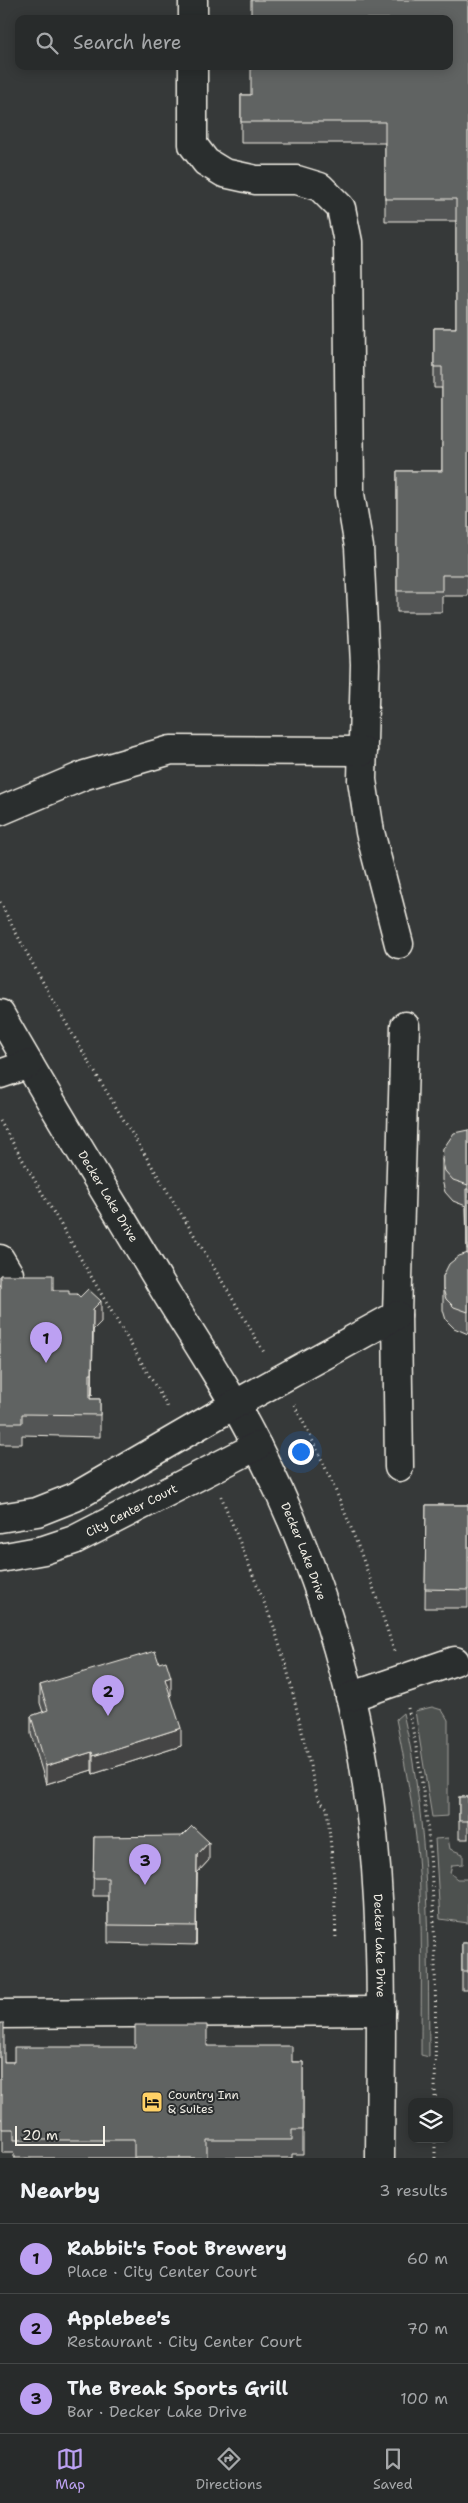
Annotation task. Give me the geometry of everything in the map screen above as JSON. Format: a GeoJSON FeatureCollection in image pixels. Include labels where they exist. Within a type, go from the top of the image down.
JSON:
{"type":"FeatureCollection","features":[{"type":"Feature","properties":{"kind":"street"},"geometry":{"type":"LineString","coordinates":[[193,0],[193,15]]}},
{"type":"Feature","properties":{"kind":"street"},"geometry":{"type":"LineString","coordinates":[[193,70],[193,146],[206,162],[224,173],[256,180],[297,180],[320,186],[341,208],[348,242],[350,501],[359,547],[363,596],[365,664],[362,780],[370,832],[398,944]]}},
{"type":"Feature","properties":{"kind":"street"},"geometry":{"type":"LineString","coordinates":[[0,810],[85,774],[171,750],[363,751]]}},
{"type":"Feature","properties":{"kind":"street","name":"Decker Lake Drive"},"geometry":{"type":"LineString","coordinates":[[0,1014],[257,1446],[305,1554],[334,1638],[350,1697],[372,1815],[378,1878],[381,2011],[380,2158]]}},
{"type":"Feature","properties":{"kind":"street"},"geometry":{"type":"LineString","coordinates":[[399,1467],[397,1316],[405,1026]]}},
{"type":"Feature","properties":{"kind":"street"},"geometry":{"type":"LineString","coordinates":[[0,1074],[29,1064]]}},
{"type":"Feature","properties":{"kind":"street"},"geometry":{"type":"LineString","coordinates":[[0,1518],[38,1512],[75,1497],[234,1405],[397,1316]]}},
{"type":"Feature","properties":{"kind":"street","name":"City Center Court"},"geometry":{"type":"LineString","coordinates":[[0,1558],[44,1550],[74,1540],[257,1446]]}},
{"type":"Feature","properties":{"kind":"street"},"geometry":{"type":"LineString","coordinates":[[350,1697],[455,1661]]}},
{"type":"Feature","properties":{"kind":"street"},"geometry":{"type":"LineString","coordinates":[[0,2014],[381,2011]]}},
{"type":"Feature","properties":{"kind":"path"},"geometry":{"type":"LineString","coordinates":[[0,902],[60,1013],[268,1360]]}},
{"type":"Feature","properties":{"kind":"path"},"geometry":{"type":"LineString","coordinates":[[0,1121],[167,1406],[166,1413]]}},
{"type":"Feature","properties":{"kind":"path"},"geometry":{"type":"LineString","coordinates":[[294,1407],[328,1470],[362,1551],[395,1656]]}},
{"type":"Feature","properties":{"kind":"path"},"geometry":{"type":"LineString","coordinates":[[221,1496],[274,1627],[288,1673],[318,1799],[326,1808],[334,1878],[336,1941]]}},
{"type":"Feature","properties":{"kind":"path"},"geometry":{"type":"LineString","coordinates":[[409,1711],[427,1817],[433,1878],[435,2098]]}},
{"type":"Feature","properties":{"kind":"path"},"geometry":{"type":"LineString","coordinates":[[435,2143],[435,2158]]}},
{"type":"Feature","properties":{"kind":"shaded area"},"geometry":{"type":"Polygon","coordinates":[[[432,1707],[442,1710],[448,1720],[448,1816],[432,1817],[415,1711],[432,1707]]]}},
{"type":"Feature","properties":{"kind":"shaded area"},"geometry":{"type":"Polygon","coordinates":[[[403,1713],[412,1756],[423,1841],[426,1884],[429,2057],[421,2055],[420,1882],[412,1805],[396,1719],[403,1713]]]}},
{"type":"Feature","properties":{"kind":"shaded area"},"geometry":{"type":"Polygon","coordinates":[[[448,1838],[450,1849],[463,1854],[463,1864],[452,1865],[450,1873],[457,1879],[468,1879],[468,1923],[440,1919],[435,1839],[448,1838]]]}},
{"type":"Feature","properties":{"kind":"building"},"geometry":{"type":"Polygon","coordinates":[[[251,0],[468,0],[468,575],[442,575],[442,591],[397,591],[397,471],[442,471],[442,367],[434,367],[434,328],[456,328],[456,199],[385,199],[385,122],[241,122],[241,95],[251,95],[251,70],[453,70],[453,15],[251,15],[251,0]]]}},
{"type":"Feature","properties":{"kind":"building"},"geometry":{"type":"Polygon","coordinates":[[[468,1130],[468,1185],[453,1180],[445,1171],[442,1159],[443,1149],[454,1133],[468,1130]]]}},
{"type":"Feature","properties":{"kind":"building"},"geometry":{"type":"Polygon","coordinates":[[[466,1189],[468,1189],[468,1249],[467,1249],[466,1189]]]}},
{"type":"Feature","properties":{"kind":"building"},"geometry":{"type":"Polygon","coordinates":[[[468,1253],[468,1312],[454,1307],[446,1299],[443,1289],[443,1276],[449,1264],[459,1256],[468,1253]]]}},
{"type":"Feature","properties":{"kind":"building"},"geometry":{"type":"Polygon","coordinates":[[[0,1275],[53,1275],[53,1290],[69,1290],[69,1294],[77,1294],[80,1297],[88,1289],[101,1301],[93,1309],[92,1374],[90,1374],[90,1399],[100,1399],[100,1415],[22,1414],[22,1423],[0,1423],[0,1275]]]}},
{"type":"Feature","properties":{"kind":"building"},"geometry":{"type":"Polygon","coordinates":[[[426,1505],[468,1505],[468,1590],[425,1589],[426,1505]]]}},
{"type":"Feature","properties":{"kind":"building"},"geometry":{"type":"Polygon","coordinates":[[[155,1651],[159,1663],[166,1661],[171,1677],[165,1679],[181,1728],[93,1756],[92,1752],[46,1766],[31,1716],[48,1710],[40,1685],[155,1651]]]}},
{"type":"Feature","properties":{"kind":"building"},"geometry":{"type":"Polygon","coordinates":[[[459,1797],[468,1797],[468,1821],[459,1821],[459,1797]]]}},
{"type":"Feature","properties":{"kind":"building"},"geometry":{"type":"Polygon","coordinates":[[[192,1826],[209,1842],[197,1855],[196,1926],[108,1925],[108,1878],[93,1878],[94,1837],[182,1836],[192,1826]]]}},
{"type":"Feature","properties":{"kind":"building"},"geometry":{"type":"Polygon","coordinates":[[[462,1943],[468,1943],[468,1971],[462,1971],[462,1943]]]}},
{"type":"Feature","properties":{"kind":"building","name":"Country Inn & Suites"},"geometry":{"type":"Polygon","coordinates":[[[0,2023],[4,2023],[4,2062],[14,2062],[14,2047],[135,2047],[135,2025],[207,2025],[207,2046],[292,2046],[292,2062],[303,2062],[303,2130],[292,2130],[292,2140],[207,2140],[207,2158],[134,2158],[134,2140],[14,2140],[14,2129],[2,2129],[0,2023]]]}},
{"type":"Feature","properties":{"kind":"place","name":"Rabbit's Foot Brewery"},"geometry":{"type":"Point","coordinates":[46,1363]}},
{"type":"Feature","properties":{"kind":"place","name":"Applebee's"},"geometry":{"type":"Point","coordinates":[108,1716]}},
{"type":"Feature","properties":{"kind":"place","name":"The Break Sports Grill"},"geometry":{"type":"Point","coordinates":[145,1885]}},
{"type":"Feature","properties":{"kind":"place","name":"Country Inn & Suites"},"geometry":{"type":"Point","coordinates":[152,2102]}}]}
